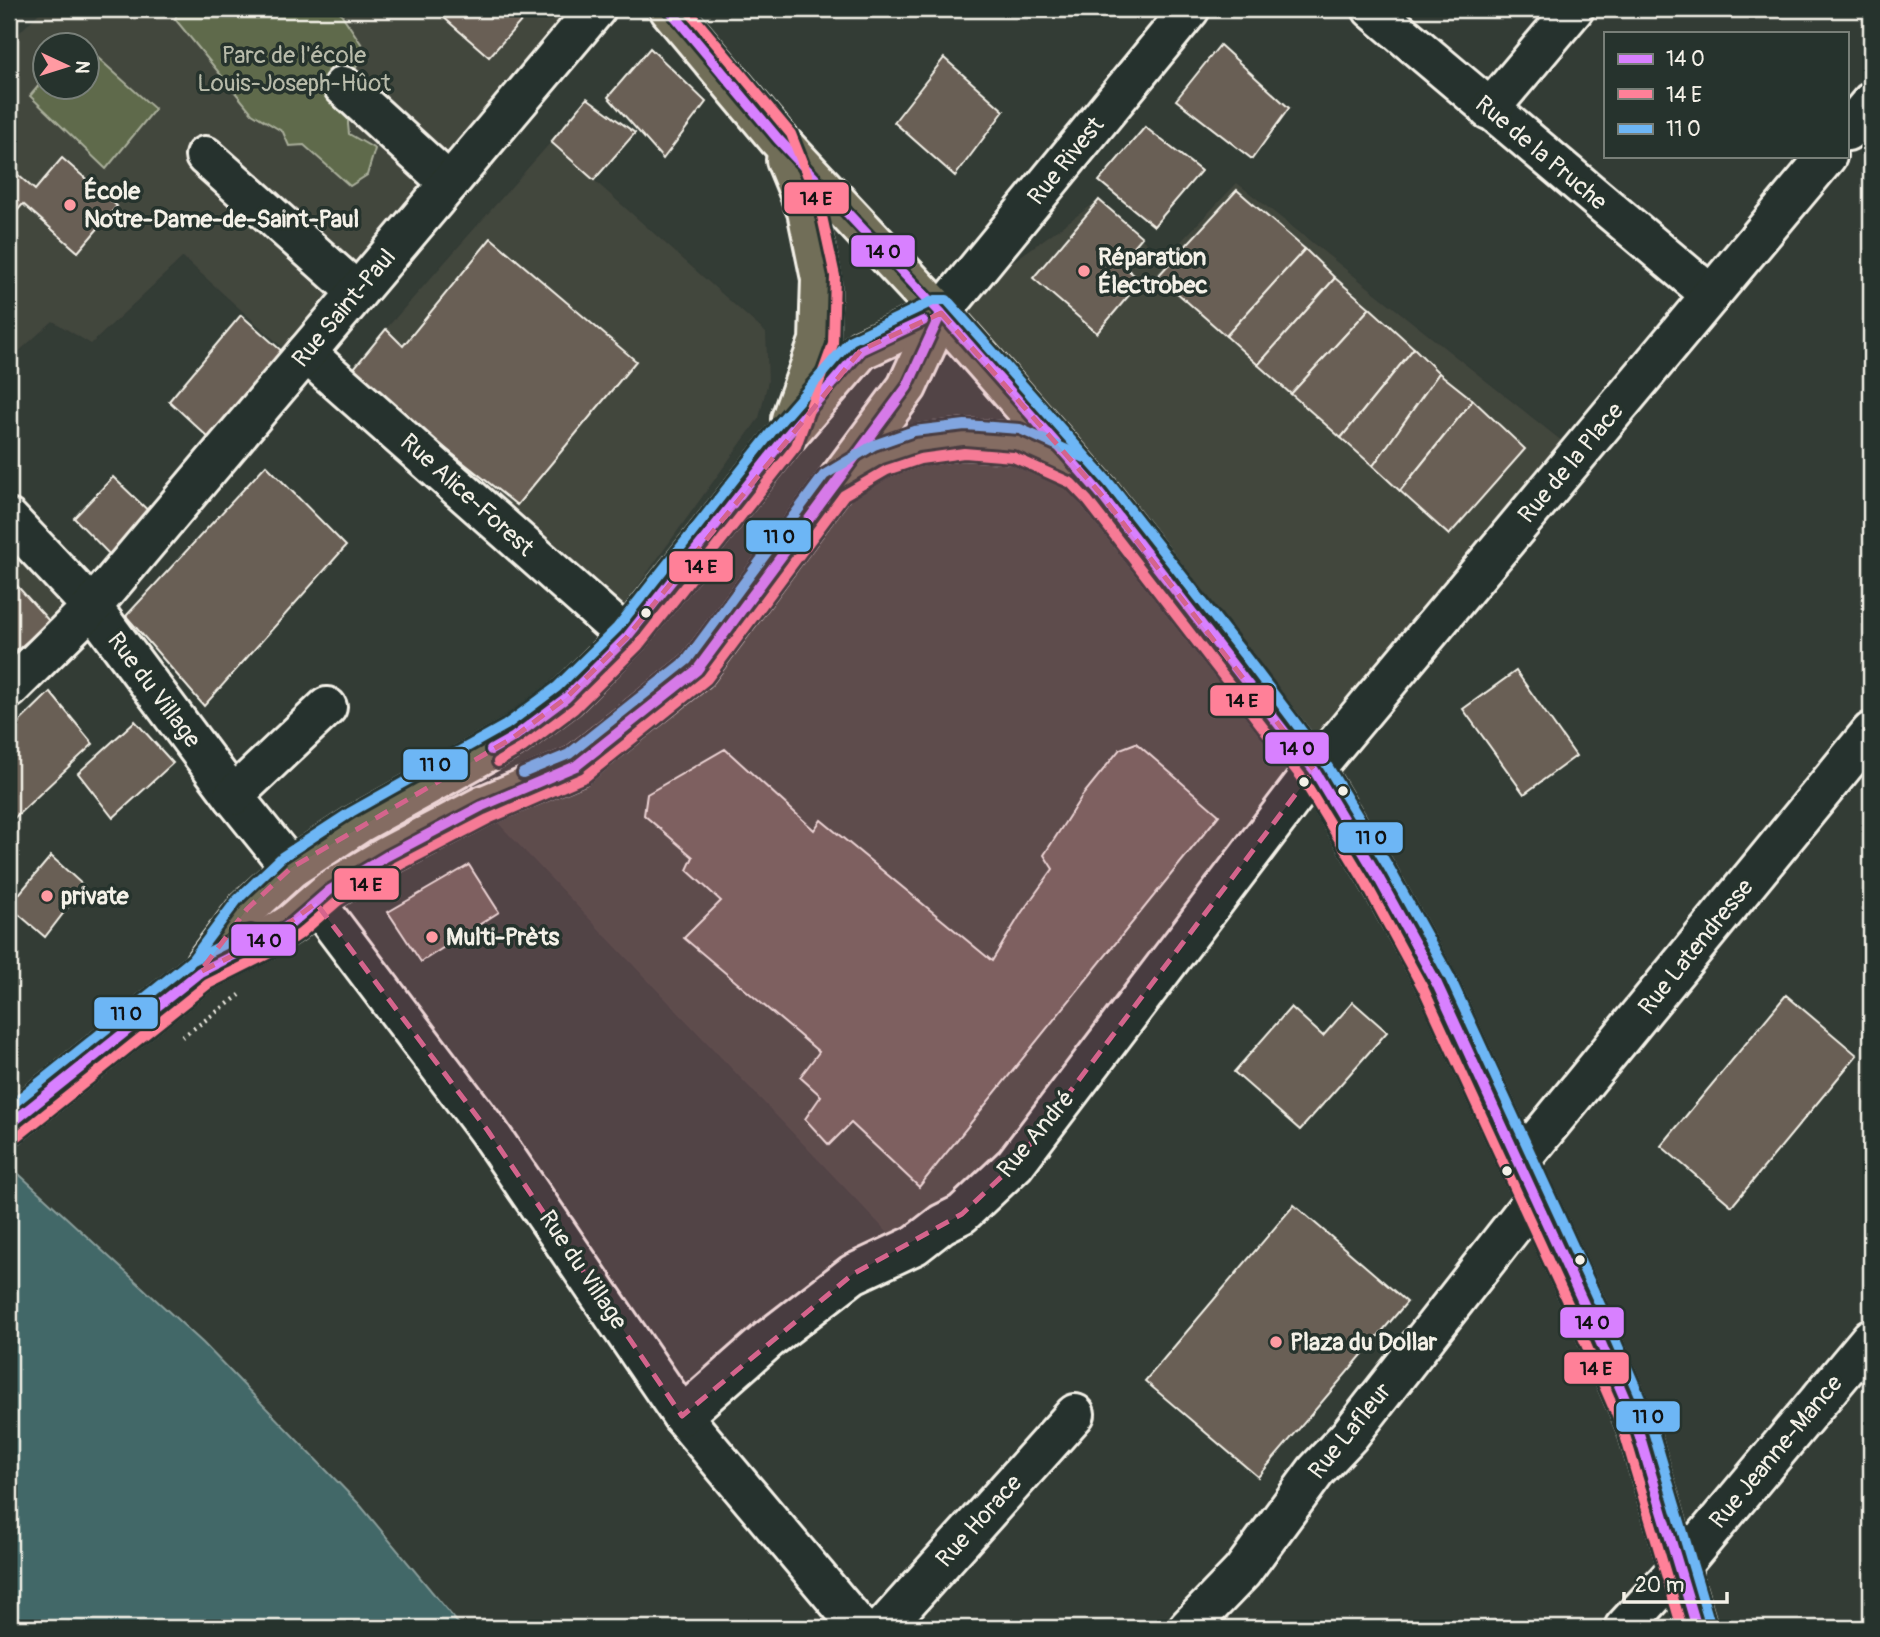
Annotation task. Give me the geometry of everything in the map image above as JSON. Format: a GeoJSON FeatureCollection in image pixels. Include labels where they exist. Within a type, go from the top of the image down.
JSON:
{"type":"FeatureCollection","features":[{"type":"Feature","properties":{"kind":"main road"},"geometry":{"type":"LineString","coordinates":[[669,9],[778,139],[941,313],[1099,492],[1314,770],[1377,875],[1437,984],[1588,1312],[1637,1427],[1697,1628]]}},
{"type":"Feature","properties":{"kind":"main road"},"geometry":{"type":"LineString","coordinates":[[778,139],[807,211],[821,279],[819,341],[784,439]]}},
{"type":"Feature","properties":{"kind":"main road"},"geometry":{"type":"LineString","coordinates":[[200,972],[247,909],[291,868],[358,824],[514,737],[566,698],[627,638],[784,439],[861,350],[941,313]]}},
{"type":"Feature","properties":{"kind":"main road"},"geometry":{"type":"LineString","coordinates":[[9,1125],[200,972],[270,937],[330,890],[387,856],[482,806],[576,766],[697,670],[906,387],[941,313]]}},
{"type":"Feature","properties":{"kind":"main road"},"geometry":{"type":"LineString","coordinates":[[834,484],[881,457],[917,445],[964,439],[1017,443],[1079,471]]}},
{"type":"Feature","properties":{"kind":"street","name":"Rue Saint-Paul"},"geometry":{"type":"LineString","coordinates":[[9,689],[92,607],[596,9]]}},
{"type":"Feature","properties":{"kind":"street","name":"Rue Rivest"},"geometry":{"type":"LineString","coordinates":[[941,313],[1190,9]]}},
{"type":"Feature","properties":{"kind":"street","name":"Rue de la Pruche"},"geometry":{"type":"LineString","coordinates":[[1371,9],[1711,295]]}},
{"type":"Feature","properties":{"kind":"street"},"geometry":{"type":"LineString","coordinates":[[1489,110],[1574,9]]}},
{"type":"Feature","properties":{"kind":"street"},"geometry":{"type":"LineString","coordinates":[[343,86],[449,183]]}},
{"type":"Feature","properties":{"kind":"street"},"geometry":{"type":"LineString","coordinates":[[1848,130],[1871,102]]}},
{"type":"Feature","properties":{"kind":"street"},"geometry":{"type":"LineString","coordinates":[[205,156],[357,292]]}},
{"type":"Feature","properties":{"kind":"street","name":"Rue de la Place"},"geometry":{"type":"LineString","coordinates":[[1314,770],[1825,158]]}},
{"type":"Feature","properties":{"kind":"street","name":"Rue Alice-Forest"},"geometry":{"type":"LineString","coordinates":[[306,353],[627,638]]}},
{"type":"Feature","properties":{"kind":"street","name":"Rue du Village"},"geometry":{"type":"LineString","coordinates":[[9,519],[92,607],[233,796],[291,868]]}},
{"type":"Feature","properties":{"kind":"street"},"geometry":{"type":"LineString","coordinates":[[233,796],[327,707]]}},
{"type":"Feature","properties":{"kind":"street","name":"Rue Latendresse"},"geometry":{"type":"LineString","coordinates":[[1520,1161],[1871,732]]}},
{"type":"Feature","properties":{"kind":"street","name":"Rue André"},"geometry":{"type":"LineString","coordinates":[[682,1416],[769,1339],[853,1274],[915,1245],[942,1224],[962,1214],[1015,1164],[1314,770]]}},
{"type":"Feature","properties":{"kind":"street","name":"Rue du Village"},"geometry":{"type":"LineString","coordinates":[[316,902],[488,1131],[682,1416],[860,1628]]}},
{"type":"Feature","properties":{"kind":"street","name":"Rue Lafleur"},"geometry":{"type":"LineString","coordinates":[[1188,1628],[1242,1572],[1316,1471],[1349,1436],[1535,1198]]}},
{"type":"Feature","properties":{"kind":"street","name":"Rue Jeanne-Mance"},"geometry":{"type":"LineString","coordinates":[[1624,1628],[1680,1567],[1871,1338]]}},
{"type":"Feature","properties":{"kind":"street","name":"Rue Horace"},"geometry":{"type":"LineString","coordinates":[[883,1628],[1075,1414]]}},
{"type":"Feature","properties":{"kind":"path"},"geometry":{"type":"LineString","coordinates":[[175,1041],[249,989]]}},
{"type":"Feature","properties":{"kind":"highlighted area"},"geometry":{"type":"Polygon","coordinates":[[[941,313],[1099,492],[1314,770],[1015,1164],[962,1214],[853,1274],[682,1416],[488,1131],[316,903],[270,937],[200,972],[247,909],[291,868],[514,737],[566,698],[627,637],[861,350],[941,313]]]}},
{"type":"Feature","properties":{"kind":"shaded area"},"geometry":{"type":"Polygon","coordinates":[[[43,9],[596,9],[293,357],[183,257],[91,344],[53,321],[9,360],[9,43],[43,9]]]}},
{"type":"Feature","properties":{"kind":"shaded area"},"geometry":{"type":"Polygon","coordinates":[[[551,142],[766,333],[768,381],[759,418],[611,623],[340,381],[551,142]]]}},
{"type":"Feature","properties":{"kind":"shaded area"},"geometry":{"type":"Polygon","coordinates":[[[1237,183],[1578,454],[1063,1104],[904,1250],[482,806],[697,670],[834,484],[917,445],[1077,470],[941,313],[1099,200],[1164,259],[1237,183]]]}},
{"type":"Feature","properties":{"kind":"shaded area"},"geometry":{"type":"Polygon","coordinates":[[[9,521],[92,607],[9,690],[9,521]]]}},
{"type":"Feature","properties":{"kind":"green space","name":"Parc de l'école Louis-Joseph-Hûot"},"geometry":{"type":"Polygon","coordinates":[[[179,9],[338,9],[364,48],[350,90],[348,123],[349,134],[375,149],[367,175],[350,186],[304,145],[289,146],[283,132],[252,113],[175,19],[179,9]]]}},
{"type":"Feature","properties":{"kind":"green space"},"geometry":{"type":"Polygon","coordinates":[[[102,62],[155,109],[106,169],[36,102],[102,102],[102,62]]]}},
{"type":"Feature","properties":{"kind":"water"},"geometry":{"type":"Polygon","coordinates":[[[9,1165],[203,1343],[360,1505],[462,1628],[9,1628],[9,1165]]]}},
{"type":"Feature","properties":{"kind":"building"},"geometry":{"type":"Polygon","coordinates":[[[434,9],[532,9],[489,57],[434,9]]]}},
{"type":"Feature","properties":{"kind":"building"},"geometry":{"type":"Polygon","coordinates":[[[1220,45],[1289,108],[1252,159],[1176,100],[1220,45]]]}},
{"type":"Feature","properties":{"kind":"building"},"geometry":{"type":"Polygon","coordinates":[[[650,48],[706,102],[663,159],[608,97],[650,48]]]}},
{"type":"Feature","properties":{"kind":"building"},"geometry":{"type":"Polygon","coordinates":[[[944,58],[1004,111],[955,176],[894,122],[944,58]]]}},
{"type":"Feature","properties":{"kind":"building"},"geometry":{"type":"Polygon","coordinates":[[[587,98],[635,133],[594,180],[551,142],[587,98]]]}},
{"type":"Feature","properties":{"kind":"building"},"geometry":{"type":"Polygon","coordinates":[[[1145,127],[1201,171],[1154,226],[1099,181],[1145,127]]]}},
{"type":"Feature","properties":{"kind":"building","name":"École Notre-Dame-de-Saint-Paul"},"geometry":{"type":"Polygon","coordinates":[[[62,158],[117,206],[78,252],[23,204],[9,220],[9,167],[35,190],[62,158]]]}},
{"type":"Feature","properties":{"kind":"building"},"geometry":{"type":"Polygon","coordinates":[[[1237,190],[1305,249],[1226,336],[1158,276],[1237,190]]]}},
{"type":"Feature","properties":{"kind":"building","name":"Réparation Électrobec"},"geometry":{"type":"Polygon","coordinates":[[[1099,200],[1142,237],[1120,263],[1141,281],[1097,333],[1033,278],[1099,200]]]}},
{"type":"Feature","properties":{"kind":"building"},"geometry":{"type":"Polygon","coordinates":[[[491,238],[636,361],[517,505],[350,373],[386,329],[403,346],[491,238]]]}},
{"type":"Feature","properties":{"kind":"building"},"geometry":{"type":"Polygon","coordinates":[[[1305,249],[1335,278],[1258,365],[1226,336],[1305,249]]]}},
{"type":"Feature","properties":{"kind":"building"},"geometry":{"type":"Polygon","coordinates":[[[1335,278],[1370,308],[1291,394],[1258,365],[1335,278]]]}},
{"type":"Feature","properties":{"kind":"building"},"geometry":{"type":"Polygon","coordinates":[[[1370,308],[1414,348],[1341,438],[1291,394],[1370,308]]]}},
{"type":"Feature","properties":{"kind":"building"},"geometry":{"type":"Polygon","coordinates":[[[241,315],[284,353],[210,439],[169,401],[241,315]]]}},
{"type":"Feature","properties":{"kind":"building"},"geometry":{"type":"Polygon","coordinates":[[[1414,348],[1439,373],[1373,466],[1341,438],[1414,348]]]}},
{"type":"Feature","properties":{"kind":"building"},"geometry":{"type":"Polygon","coordinates":[[[1439,373],[1473,400],[1400,491],[1373,466],[1439,373]]]}},
{"type":"Feature","properties":{"kind":"building"},"geometry":{"type":"Polygon","coordinates":[[[1473,400],[1525,449],[1449,535],[1400,491],[1473,400]]]}},
{"type":"Feature","properties":{"kind":"building"},"geometry":{"type":"Polygon","coordinates":[[[266,465],[346,546],[204,706],[126,616],[266,465]]]}},
{"type":"Feature","properties":{"kind":"building"},"geometry":{"type":"Polygon","coordinates":[[[113,477],[158,520],[123,561],[110,555],[74,518],[113,477]]]}},
{"type":"Feature","properties":{"kind":"building"},"geometry":{"type":"Polygon","coordinates":[[[9,577],[50,622],[9,657],[9,577]]]}},
{"type":"Feature","properties":{"kind":"building"},"geometry":{"type":"Polygon","coordinates":[[[1516,671],[1576,756],[1524,794],[1463,709],[1516,671]]]}},
{"type":"Feature","properties":{"kind":"building"},"geometry":{"type":"Polygon","coordinates":[[[50,692],[93,744],[9,823],[9,732],[50,692]]]}},
{"type":"Feature","properties":{"kind":"building"},"geometry":{"type":"Polygon","coordinates":[[[135,721],[173,763],[113,818],[78,773],[135,721]]]}},
{"type":"Feature","properties":{"kind":"building"},"geometry":{"type":"Polygon","coordinates":[[[1136,743],[1219,815],[919,1187],[851,1123],[829,1145],[805,1119],[821,1096],[800,1077],[819,1052],[684,938],[721,901],[687,870],[693,857],[644,815],[647,794],[725,749],[814,830],[821,820],[992,961],[1053,869],[1044,855],[1082,796],[1120,749],[1136,743]]]}},
{"type":"Feature","properties":{"kind":"building","name":"private"},"geometry":{"type":"Polygon","coordinates":[[[51,856],[84,886],[45,937],[9,906],[51,856]]]}},
{"type":"Feature","properties":{"kind":"building","name":"Multi-Prèts"},"geometry":{"type":"Polygon","coordinates":[[[469,865],[499,912],[421,962],[388,912],[469,865]]]}},
{"type":"Feature","properties":{"kind":"building"},"geometry":{"type":"Polygon","coordinates":[[[1786,995],[1857,1055],[1732,1206],[1661,1146],[1786,995]]]}},
{"type":"Feature","properties":{"kind":"building"},"geometry":{"type":"Polygon","coordinates":[[[1353,1002],[1387,1032],[1300,1130],[1234,1072],[1291,1007],[1323,1036],[1353,1002]]]}},
{"type":"Feature","properties":{"kind":"building","name":"Plaza du Dollar"},"geometry":{"type":"Polygon","coordinates":[[[1294,1205],[1407,1302],[1258,1477],[1145,1381],[1294,1205]]]}},
{"type":"Feature","properties":{"kind":"transit line"},"geometry":{"type":"LineString","coordinates":[[669,9],[778,139],[941,313],[1099,492],[1314,770],[1377,875],[1437,984],[1588,1313],[1637,1427],[1697,1628]]}},
{"type":"Feature","properties":{"kind":"transit line"},"geometry":{"type":"LineString","coordinates":[[498,762],[522,748],[574,709],[638,646],[796,446],[833,344],[835,276],[820,207],[791,134],[687,9]]}},
{"type":"Feature","properties":{"kind":"transit line"},"geometry":{"type":"LineString","coordinates":[[189,964],[237,900],[282,857],[351,812],[506,725],[557,687],[617,628],[773,430],[851,340],[935,300],[947,300],[1109,483],[1245,656],[1325,762],[1389,868],[1450,978],[1601,1307],[1650,1421],[1710,1624]]}},
{"type":"Feature","properties":{"kind":"transit line"},"geometry":{"type":"LineString","coordinates":[[9,1125],[200,972],[270,937],[292,923],[330,890],[387,856],[482,806],[576,766],[697,670],[907,387],[941,313]]}},
{"type":"Feature","properties":{"kind":"transit line"},"geometry":{"type":"LineString","coordinates":[[491,750],[514,737],[566,698],[627,637],[784,439],[861,350],[923,321]]}},
{"type":"Feature","properties":{"kind":"transit line"},"geometry":{"type":"LineString","coordinates":[[523,773],[569,754],[687,660],[824,475],[874,445],[914,431],[965,425],[1020,429],[1085,458]]}},
{"type":"Feature","properties":{"kind":"transit line"},"geometry":{"type":"LineString","coordinates":[[18,1136],[208,984],[278,949],[338,901],[488,819],[585,777],[707,679],[844,495],[887,470],[920,459],[964,453],[1013,457],[1071,483],[1088,501],[1302,778],[1365,882],[1424,990],[1624,1432],[1682,1628]]}},
{"type":"Feature","properties":{"kind":"transit line"},"geometry":{"type":"LineString","coordinates":[[9,1107],[191,961],[251,931]]}},
{"type":"Feature","properties":{"kind":"place","name":"École Notre-Dame-de-Saint-Paul"},"geometry":{"type":"Point","coordinates":[70,205]}},
{"type":"Feature","properties":{"kind":"place","name":"Réparation Électrobec"},"geometry":{"type":"Point","coordinates":[1084,271]}},
{"type":"Feature","properties":{"kind":"place","name":"private"},"geometry":{"type":"Point","coordinates":[47,896]}},
{"type":"Feature","properties":{"kind":"place","name":"Multi-Prèts"},"geometry":{"type":"Point","coordinates":[432,937]}},
{"type":"Feature","properties":{"kind":"place","name":"Plaza du Dollar"},"geometry":{"type":"Point","coordinates":[1276,1342]}}]}
